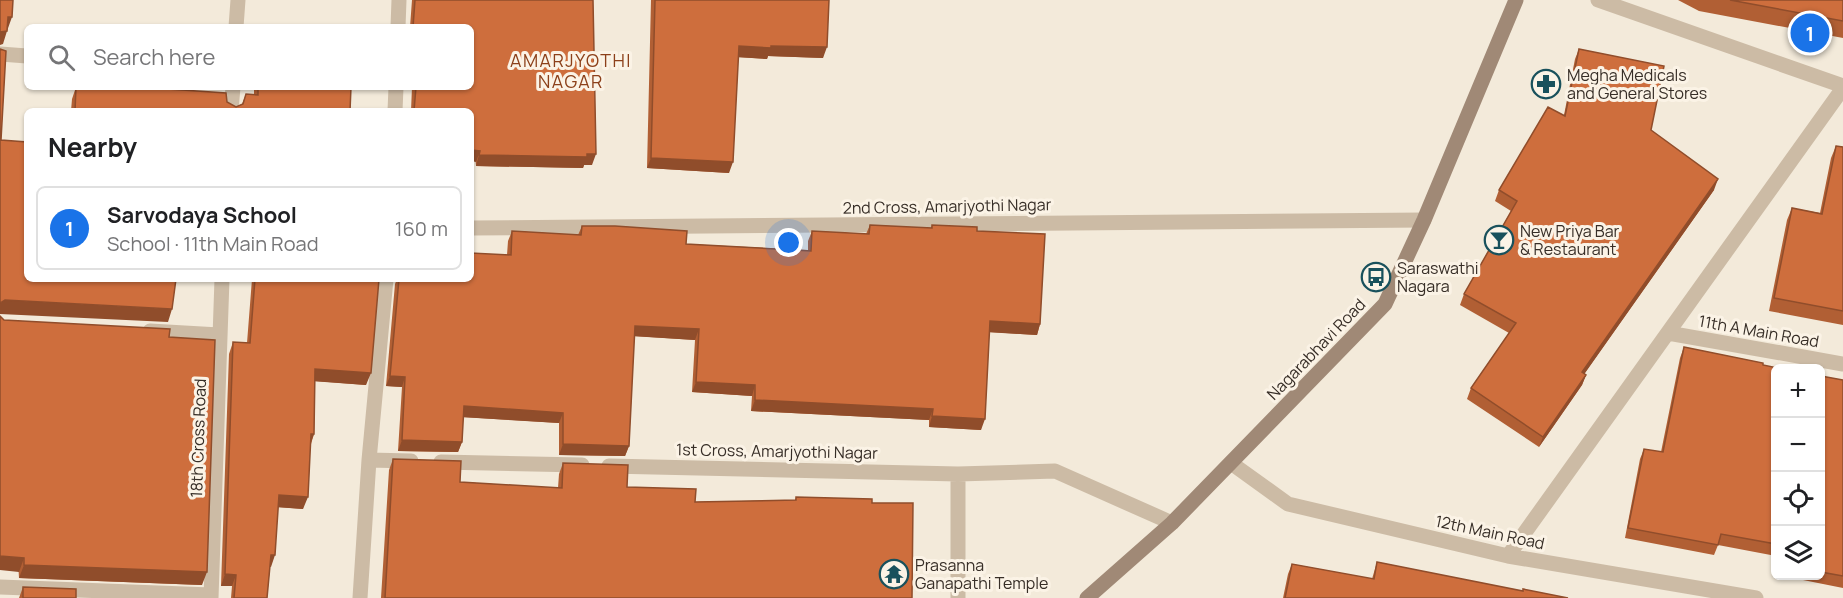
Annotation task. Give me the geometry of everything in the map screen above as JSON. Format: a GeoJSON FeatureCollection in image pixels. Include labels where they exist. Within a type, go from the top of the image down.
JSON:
{"type":"FeatureCollection","features":[{"type":"Feature","properties":{"kind":"main road","name":"Nagarabhavi Road"},"geometry":{"type":"LineString","coordinates":[[1087,598],[1172,523],[1384,304],[1424,220],[1516,0]]}},
{"type":"Feature","properties":{"kind":"street"},"geometry":{"type":"LineString","coordinates":[[236,24],[238,0]]}},
{"type":"Feature","properties":{"kind":"street"},"geometry":{"type":"LineString","coordinates":[[398,24],[399,0]]}},
{"type":"Feature","properties":{"kind":"street"},"geometry":{"type":"LineString","coordinates":[[1508,556],[1843,87],[1598,0]]}},
{"type":"Feature","properties":{"kind":"street"},"geometry":{"type":"LineString","coordinates":[[0,54],[24,56]]}},
{"type":"Feature","properties":{"kind":"street"},"geometry":{"type":"LineString","coordinates":[[231,108],[233,90]]}},
{"type":"Feature","properties":{"kind":"street"},"geometry":{"type":"LineString","coordinates":[[395,108],[396,90]]}},
{"type":"Feature","properties":{"kind":"street","name":"2nd Cross, Amarjyothi Nagar"},"geometry":{"type":"LineString","coordinates":[[474,228],[1424,220]]}},
{"type":"Feature","properties":{"kind":"street","name":"18th Cross Road"},"geometry":{"type":"LineString","coordinates":[[211,596],[222,282]]}},
{"type":"Feature","properties":{"kind":"street"},"geometry":{"type":"LineString","coordinates":[[360,598],[369,460],[386,282]]}},
{"type":"Feature","properties":{"kind":"street"},"geometry":{"type":"LineString","coordinates":[[138,330],[219,334]]}},
{"type":"Feature","properties":{"kind":"street","name":"11th A Main Road"},"geometry":{"type":"LineString","coordinates":[[1668,333],[1843,364]]}},
{"type":"Feature","properties":{"kind":"street","name":"1st Cross, Amarjyothi Nagar"},"geometry":{"type":"LineString","coordinates":[[369,460],[958,474],[1055,471],[1172,523]]}},
{"type":"Feature","properties":{"kind":"street","name":"12th Main Road"},"geometry":{"type":"LineString","coordinates":[[1231,463],[1288,504],[1508,556],[1756,598]]}},
{"type":"Feature","properties":{"kind":"street"},"geometry":{"type":"LineString","coordinates":[[958,474],[958,598]]}},
{"type":"Feature","properties":{"kind":"street"},"geometry":{"type":"LineString","coordinates":[[0,587],[211,596]]}},
{"type":"Feature","properties":{"kind":"building"},"geometry":{"type":"Polygon","coordinates":[[[0,0],[13,0],[12,17],[8,17],[7,31],[0,32],[0,0]]]}},
{"type":"Feature","properties":{"kind":"building"},"geometry":{"type":"Polygon","coordinates":[[[415,0],[593,0],[596,154],[587,154],[587,157],[479,155],[480,151],[474,150],[474,108],[414,108],[416,90],[474,90],[474,24],[413,24],[415,0]]]}},
{"type":"Feature","properties":{"kind":"building"},"geometry":{"type":"Polygon","coordinates":[[[655,0],[829,0],[827,47],[739,46],[733,162],[651,158],[655,0]]]}},
{"type":"Feature","properties":{"kind":"building"},"geometry":{"type":"Polygon","coordinates":[[[1730,0],[1843,0],[1843,21],[1730,0]]]}},
{"type":"Feature","properties":{"kind":"building"},"geometry":{"type":"Polygon","coordinates":[[[0,49],[6,51],[1,140],[24,142],[24,282],[176,282],[172,309],[5,300],[0,303],[0,49]]]}},
{"type":"Feature","properties":{"kind":"building"},"geometry":{"type":"Polygon","coordinates":[[[1579,49],[1664,66],[1651,130],[1718,179],[1582,372],[1586,375],[1543,437],[1471,388],[1516,323],[1464,294],[1517,201],[1499,190],[1548,107],[1565,116],[1579,49]]]}},
{"type":"Feature","properties":{"kind":"building"},"geometry":{"type":"Polygon","coordinates":[[[76,90],[182,90],[226,93],[227,102],[236,107],[243,104],[246,94],[258,95],[258,90],[351,90],[350,108],[75,108],[76,90]]]}},
{"type":"Feature","properties":{"kind":"building"},"geometry":{"type":"Polygon","coordinates":[[[1836,146],[1843,147],[1843,311],[1774,298],[1792,208],[1822,214],[1836,146]]]}},
{"type":"Feature","properties":{"kind":"building"},"geometry":{"type":"Polygon","coordinates":[[[870,225],[932,228],[932,225],[977,227],[977,231],[1045,234],[1040,324],[990,321],[985,419],[932,416],[933,409],[755,400],[755,385],[696,382],[699,329],[635,326],[629,446],[563,444],[563,413],[464,406],[462,442],[402,440],[405,377],[390,376],[399,282],[474,282],[474,253],[511,255],[512,231],[581,235],[582,226],[615,226],[687,231],[686,244],[811,251],[812,231],[869,234],[870,225]]]}},
{"type":"Feature","properties":{"kind":"building"},"geometry":{"type":"Polygon","coordinates":[[[255,282],[379,282],[371,373],[315,369],[314,434],[311,434],[308,497],[279,495],[275,555],[271,555],[267,598],[234,598],[236,575],[225,574],[233,342],[250,343],[255,282]]]}},
{"type":"Feature","properties":{"kind":"building"},"geometry":{"type":"Polygon","coordinates":[[[0,316],[4,320],[170,329],[169,337],[215,340],[207,572],[24,565],[24,558],[0,556],[0,316]]]}},
{"type":"Feature","properties":{"kind":"building"},"geometry":{"type":"Polygon","coordinates":[[[1684,347],[1771,367],[1771,543],[1721,534],[1718,545],[1628,528],[1644,449],[1663,452],[1684,347]]]}},
{"type":"Feature","properties":{"kind":"building"},"geometry":{"type":"Polygon","coordinates":[[[1825,377],[1843,380],[1843,576],[1825,573],[1825,377]]]}},
{"type":"Feature","properties":{"kind":"building"},"geometry":{"type":"Polygon","coordinates":[[[393,459],[461,461],[460,482],[562,488],[563,463],[628,465],[627,487],[696,489],[695,502],[796,500],[796,497],[872,499],[872,503],[913,503],[912,598],[385,598],[393,459]]]}},
{"type":"Feature","properties":{"kind":"building"},"geometry":{"type":"Polygon","coordinates":[[[1377,562],[1568,598],[1285,598],[1292,564],[1374,579],[1377,562]]]}},
{"type":"Feature","properties":{"kind":"building"},"geometry":{"type":"Polygon","coordinates":[[[23,587],[76,589],[76,598],[23,598],[23,587]]]}},
{"type":"Feature","properties":{"kind":"place","name":"Sarvodaya School"},"geometry":{"type":"Point","coordinates":[1810,33]}},
{"type":"Feature","properties":{"kind":"place","name":"Megha Medicals and General Stores"},"geometry":{"type":"Point","coordinates":[1546,84]}},
{"type":"Feature","properties":{"kind":"place","name":"New Priya Bar & Restaurant"},"geometry":{"type":"Point","coordinates":[1499,240]}},
{"type":"Feature","properties":{"kind":"place","name":"Saraswathi Nagara"},"geometry":{"type":"Point","coordinates":[1376,277]}},
{"type":"Feature","properties":{"kind":"place","name":"Prasanna Ganapathi Temple"},"geometry":{"type":"Point","coordinates":[894,574]}},
{"type":"Feature","properties":{"kind":"district","name":"AMARJYOTHI NAGAR"},"geometry":{"type":"Point","coordinates":[571,70]}}]}
